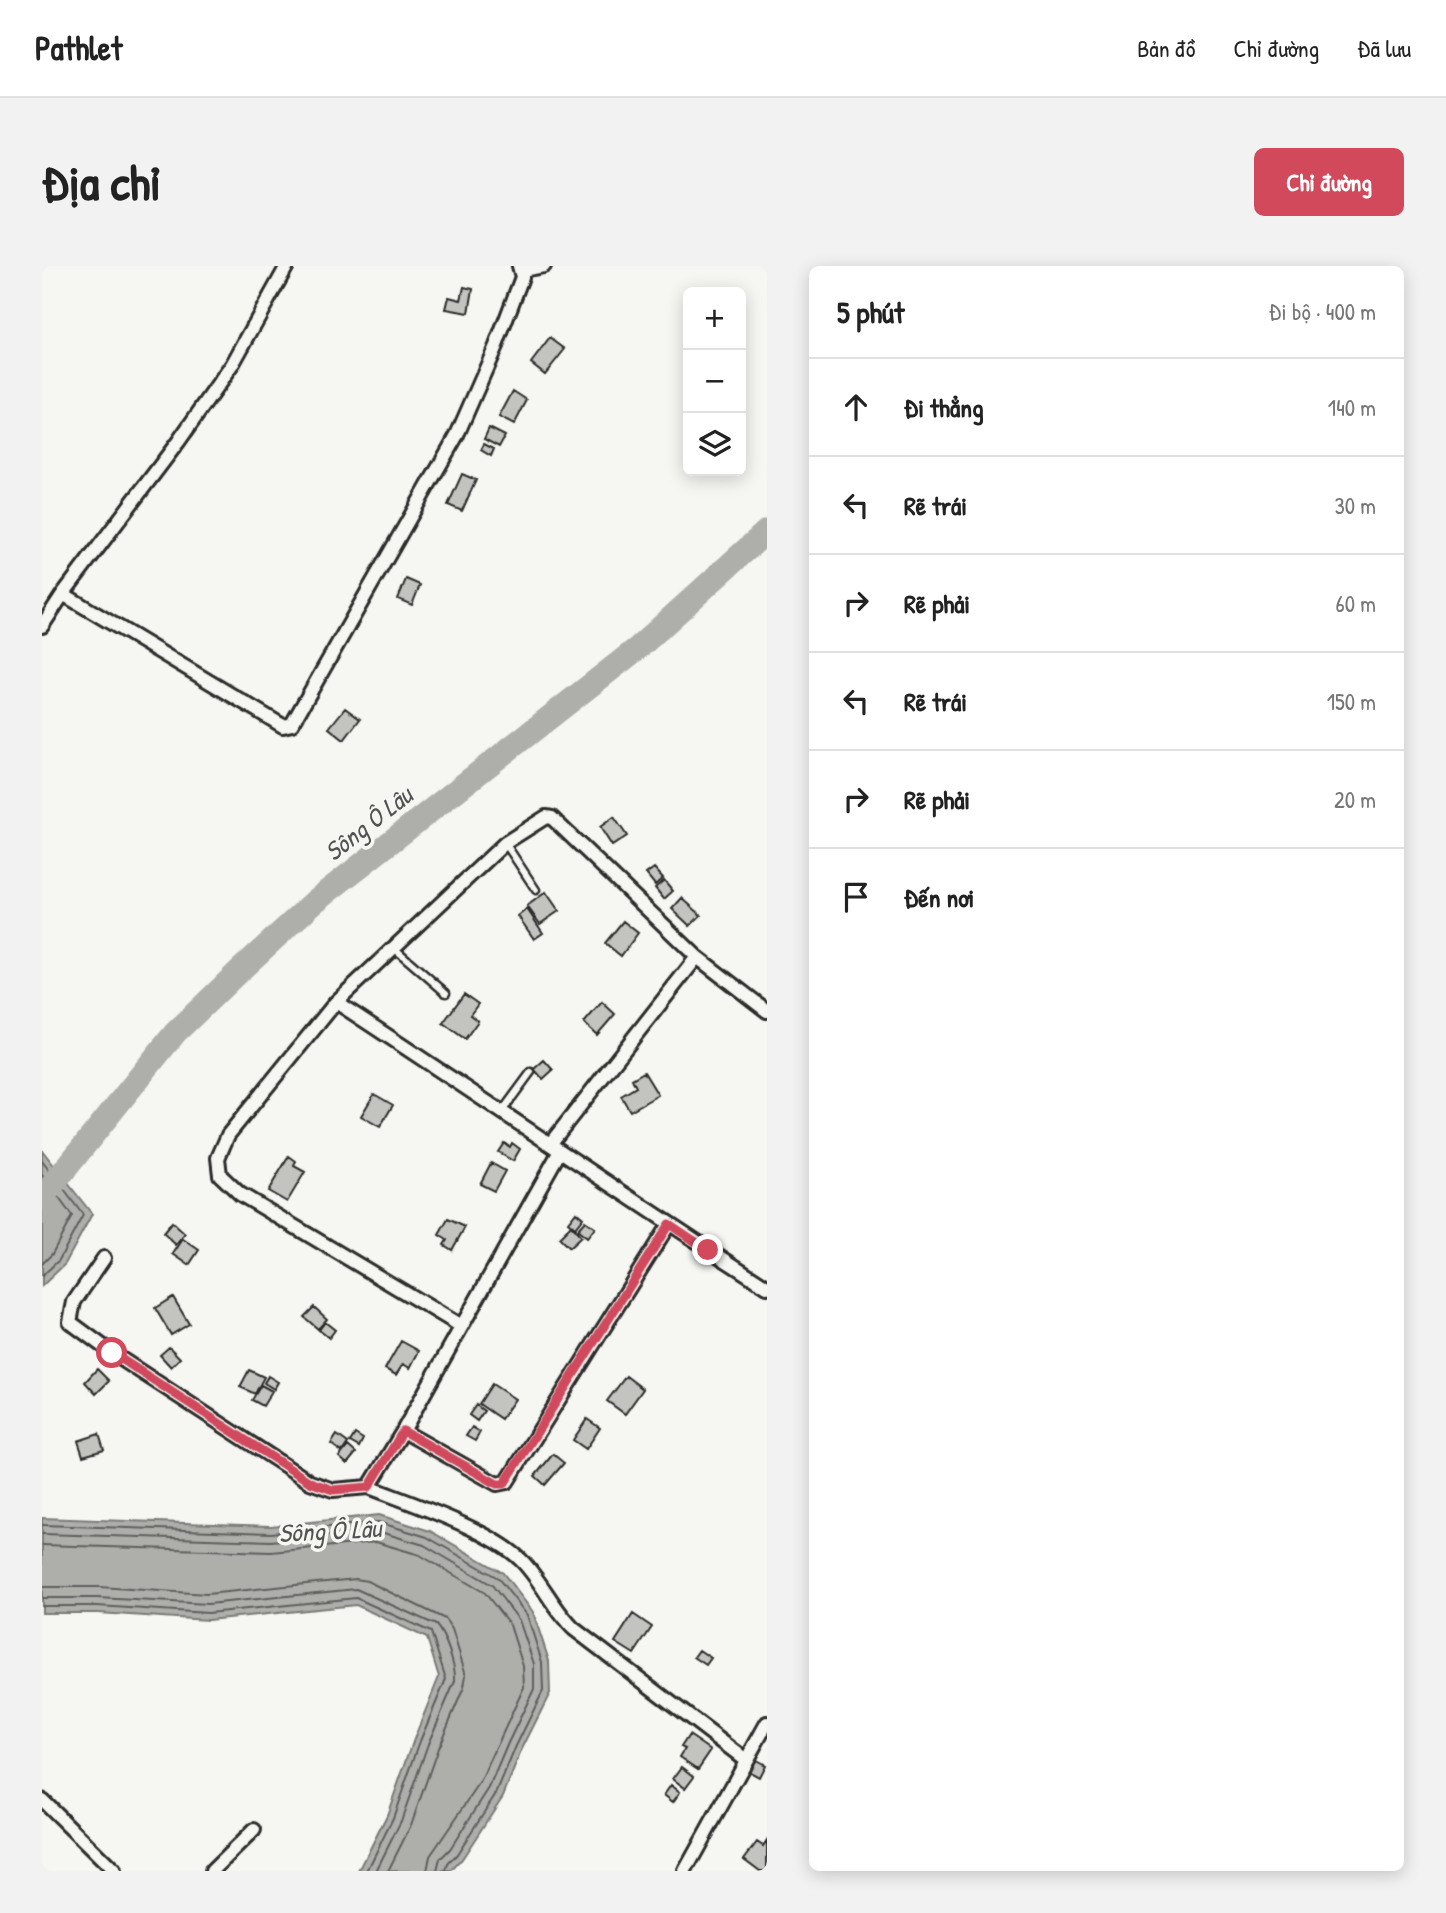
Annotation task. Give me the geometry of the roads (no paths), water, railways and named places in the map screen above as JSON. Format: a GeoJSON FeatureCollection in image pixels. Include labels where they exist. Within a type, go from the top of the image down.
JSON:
{"type":"FeatureCollection","features":[{"type":"Feature","properties":{"kind":"street"},"geometry":{"type":"LineString","coordinates":[[42,626],[62,594],[178,442],[232,365],[287,266]]}},
{"type":"Feature","properties":{"kind":"street"},"geometry":{"type":"LineString","coordinates":[[62,594],[283,726],[292,724],[457,435],[496,346],[522,277],[520,268],[544,266]]}},
{"type":"Feature","properties":{"kind":"street"},"geometry":{"type":"LineString","coordinates":[[461,1326],[240,1194],[220,1175],[218,1158],[228,1135],[336,1002],[505,843],[544,818],[552,818],[697,957],[767,1011]]}},
{"type":"Feature","properties":{"kind":"street"},"geometry":{"type":"LineString","coordinates":[[369,1487],[461,1326],[555,1147],[697,957]]}},
{"type":"Feature","properties":{"kind":"street"},"geometry":{"type":"LineString","coordinates":[[336,1002],[767,1287]]}},
{"type":"Feature","properties":{"kind":"street"},"geometry":{"type":"LineString","coordinates":[[403,1431],[497,1484],[507,1482],[669,1224]]}},
{"type":"Feature","properties":{"kind":"street"},"geometry":{"type":"LineString","coordinates":[[104,1258],[74,1302],[70,1322],[112,1353],[310,1482],[333,1490],[369,1487],[478,1533],[519,1558],[538,1579],[562,1618],[574,1629],[746,1760]]}},
{"type":"Feature","properties":{"kind":"street"},"geometry":{"type":"LineString","coordinates":[[685,1871],[767,1723]]}},
{"type":"Feature","properties":{"kind":"street"},"geometry":{"type":"LineString","coordinates":[[42,1800],[114,1871]]}},
{"type":"Feature","properties":{"kind":"street"},"geometry":{"type":"LineString","coordinates":[[212,1871],[254,1830]]}},
{"type":"Feature","properties":{"kind":"lane"},"geometry":{"type":"LineString","coordinates":[[505,843],[536,890]]}},
{"type":"Feature","properties":{"kind":"lane"},"geometry":{"type":"LineString","coordinates":[[394,948],[446,993]]}},
{"type":"Feature","properties":{"kind":"lane"},"geometry":{"type":"LineString","coordinates":[[503,1110],[531,1072]]}},
{"type":"Feature","properties":{"kind":"water"},"geometry":{"type":"Polygon","coordinates":[[[42,1150],[92,1214],[65,1264],[42,1286],[42,1150]]]}},
{"type":"Feature","properties":{"kind":"water"},"geometry":{"type":"Polygon","coordinates":[[[379,1515],[430,1531],[503,1573],[533,1612],[549,1661],[550,1693],[522,1749],[503,1796],[462,1859],[451,1871],[359,1871],[387,1815],[439,1677],[427,1638],[356,1605],[208,1620],[98,1613],[42,1613],[42,1518],[271,1526],[379,1515]]]}},
{"type":"Feature","properties":{"kind":"waterway","name":"Sông Ô Lâu"},"geometry":{"type":"LineString","coordinates":[[42,1198],[175,1033],[314,902],[638,648],[767,531]]}}]}
